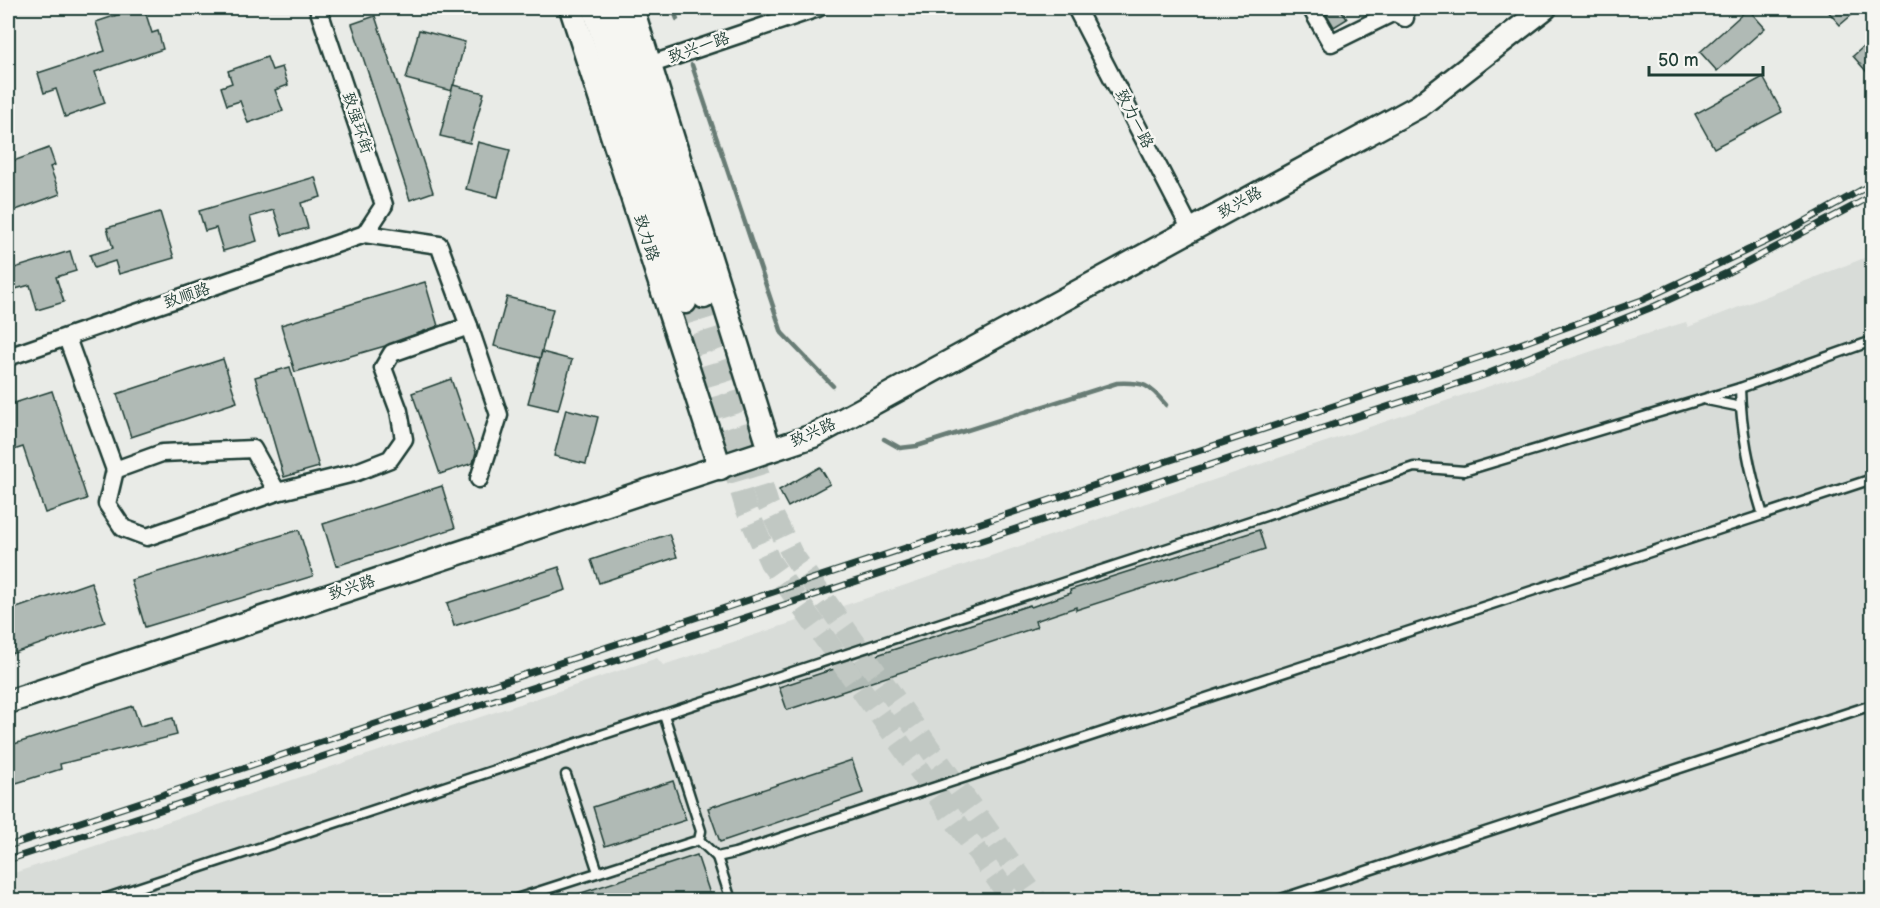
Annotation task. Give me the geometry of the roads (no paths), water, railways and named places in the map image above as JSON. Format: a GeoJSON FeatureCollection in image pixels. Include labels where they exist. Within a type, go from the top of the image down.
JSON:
{"type":"FeatureCollection","features":[{"type":"Feature","properties":{"kind":"street","name":"致强环街"},"geometry":{"type":"LineString","coordinates":[[318,8],[384,205],[365,234]]}},
{"type":"Feature","properties":{"kind":"street","name":"致力路"},"geometry":{"type":"LineString","coordinates":[[571,8],[694,299],[770,450]]}},
{"type":"Feature","properties":{"kind":"street","name":"致力路"},"geometry":{"type":"LineString","coordinates":[[594,8],[694,299]]}},
{"type":"Feature","properties":{"kind":"street","name":"致力路"},"geometry":{"type":"LineString","coordinates":[[612,8],[694,299]]}},
{"type":"Feature","properties":{"kind":"street","name":"致力路"},"geometry":{"type":"LineString","coordinates":[[632,8],[649,65],[694,299],[720,468]]}},
{"type":"Feature","properties":{"kind":"street","name":"致兴一路"},"geometry":{"type":"LineString","coordinates":[[649,65],[818,8]]}},
{"type":"Feature","properties":{"kind":"street","name":"致力一路"},"geometry":{"type":"LineString","coordinates":[[1076,8],[1191,230]]}},
{"type":"Feature","properties":{"kind":"street"},"geometry":{"type":"LineString","coordinates":[[1311,8],[1331,43],[1394,12],[1405,18]]}},
{"type":"Feature","properties":{"kind":"street","name":"致兴路"},"geometry":{"type":"LineString","coordinates":[[8,702],[813,436],[1419,106],[1545,8]]}},
{"type":"Feature","properties":{"kind":"street"},"geometry":{"type":"LineString","coordinates":[[365,234],[439,245],[499,416],[480,479]]}},
{"type":"Feature","properties":{"kind":"street","name":"致顺路"},"geometry":{"type":"LineString","coordinates":[[8,357],[365,234]]}},
{"type":"Feature","properties":{"kind":"street"},"geometry":{"type":"LineString","coordinates":[[67,338],[115,470],[107,504],[123,528],[147,537],[277,492],[354,473],[390,459],[404,439],[399,411],[383,368],[392,352],[469,326]]}},
{"type":"Feature","properties":{"kind":"street"},"geometry":{"type":"LineString","coordinates":[[115,470],[162,453],[253,449],[267,470],[277,492]]}},
{"type":"Feature","properties":{"kind":"lane"},"geometry":{"type":"LineString","coordinates":[[101,900],[1414,467],[1464,471],[1704,400],[1872,341]]}},
{"type":"Feature","properties":{"kind":"lane"},"geometry":{"type":"LineString","coordinates":[[1740,388],[1747,460],[1763,515]]}},
{"type":"Feature","properties":{"kind":"lane"},"geometry":{"type":"LineString","coordinates":[[1704,400],[1741,407]]}},
{"type":"Feature","properties":{"kind":"lane"},"geometry":{"type":"LineString","coordinates":[[717,857],[1872,479]]}},
{"type":"Feature","properties":{"kind":"lane"},"geometry":{"type":"LineString","coordinates":[[1278,900],[1872,705]]}},
{"type":"Feature","properties":{"kind":"lane"},"geometry":{"type":"LineString","coordinates":[[664,715],[700,831],[699,840]]}},
{"type":"Feature","properties":{"kind":"lane"},"geometry":{"type":"LineString","coordinates":[[566,775],[598,872]]}},
{"type":"Feature","properties":{"kind":"lane"},"geometry":{"type":"LineString","coordinates":[[699,840],[717,857],[732,900]]}},
{"type":"Feature","properties":{"kind":"lane"},"geometry":{"type":"LineString","coordinates":[[513,900],[699,840]]}},
{"type":"Feature","properties":{"kind":"waterway"},"geometry":{"type":"LineString","coordinates":[[673,8],[677,19]]}},
{"type":"Feature","properties":{"kind":"waterway"},"geometry":{"type":"LineString","coordinates":[[692,65],[782,333],[833,386]]}},
{"type":"Feature","properties":{"kind":"waterway"},"geometry":{"type":"LineString","coordinates":[[884,439],[900,448],[917,446],[1117,383],[1134,383],[1145,386],[1166,405]]}},
{"type":"Feature","properties":{"kind":"tunnel"},"geometry":{"type":"LineString","coordinates":[[704,297],[768,505],[792,554],[1037,900]]}},
{"type":"Feature","properties":{"kind":"tunnel"},"geometry":{"type":"LineString","coordinates":[[685,302],[746,508],[770,562],[1012,900]]}},
{"type":"Feature","properties":{"kind":"railway"},"geometry":{"type":"LineString","coordinates":[[8,846],[1520,344],[1642,300],[1782,234],[1872,184]]}},
{"type":"Feature","properties":{"kind":"railway"},"geometry":{"type":"LineString","coordinates":[[8,860],[1487,374],[1655,306],[1727,273],[1872,196]]}}]}
